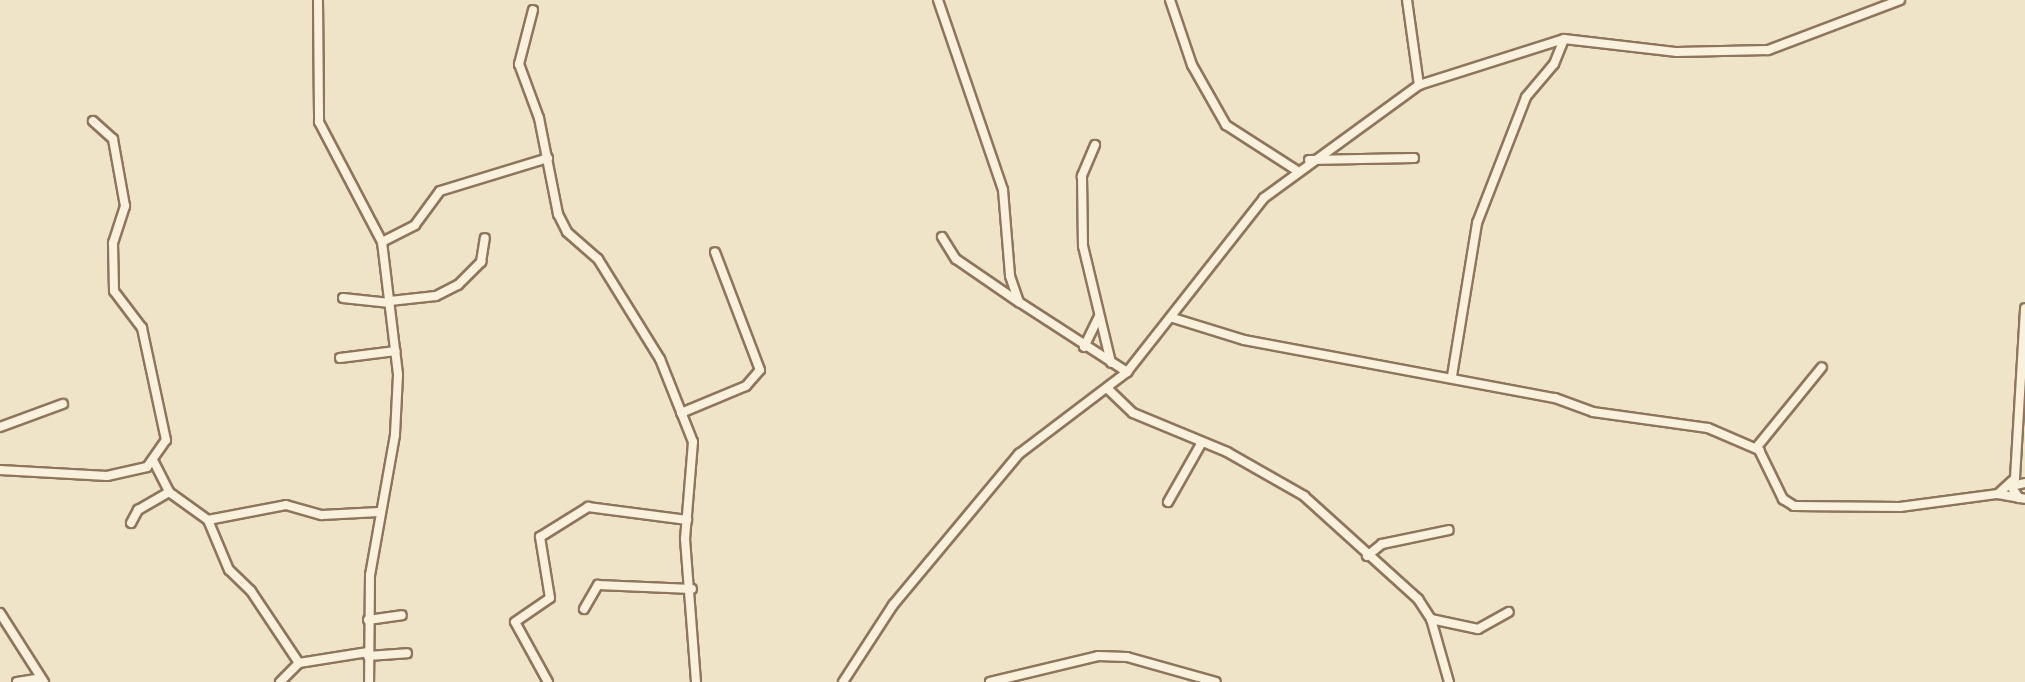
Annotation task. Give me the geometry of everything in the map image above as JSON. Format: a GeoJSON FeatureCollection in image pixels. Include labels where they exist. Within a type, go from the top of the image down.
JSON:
{"type":"FeatureCollection","features":[{"type":"Feature","properties":{"kind":"street"},"geometry":{"type":"LineString","coordinates":[[318,0],[319,122],[382,243],[396,351],[398,406],[379,512],[368,621],[369,682]]}},
{"type":"Feature","properties":{"kind":"street"},"geometry":{"type":"LineString","coordinates":[[938,0],[1003,190],[1010,276],[1020,302]]}},
{"type":"Feature","properties":{"kind":"street"},"geometry":{"type":"LineString","coordinates":[[1170,0],[1192,65],[1226,125],[1296,170]]}},
{"type":"Feature","properties":{"kind":"street"},"geometry":{"type":"LineString","coordinates":[[1406,0],[1419,85]]}},
{"type":"Feature","properties":{"kind":"street"},"geometry":{"type":"LineString","coordinates":[[843,682],[893,605],[1019,454],[1108,390],[1127,372],[1173,318],[1264,198],[1309,160],[1419,85],[1564,39],[1677,52],[1768,50],[1900,0]]}},
{"type":"Feature","properties":{"kind":"street"},"geometry":{"type":"LineString","coordinates":[[533,10],[519,64],[548,158],[562,225],[614,285],[667,373],[695,453],[687,520],[696,682]]}},
{"type":"Feature","properties":{"kind":"street"},"geometry":{"type":"LineString","coordinates":[[1452,376],[1476,223],[1526,97],[1554,64],[1564,39]]}},
{"type":"Feature","properties":{"kind":"street"},"geometry":{"type":"LineString","coordinates":[[0,470],[107,476],[154,462],[166,440],[164,420],[142,328],[113,284],[113,243],[125,206],[113,139],[93,121]]}},
{"type":"Feature","properties":{"kind":"street"},"geometry":{"type":"LineString","coordinates":[[1095,145],[1084,162],[1081,219],[1099,316],[1111,363]]}},
{"type":"Feature","properties":{"kind":"street"},"geometry":{"type":"LineString","coordinates":[[382,243],[415,225],[440,191],[548,158]]}},
{"type":"Feature","properties":{"kind":"street"},"geometry":{"type":"LineString","coordinates":[[1309,160],[1414,158]]}},
{"type":"Feature","properties":{"kind":"street"},"geometry":{"type":"LineString","coordinates":[[942,237],[956,259],[1127,372]]}},
{"type":"Feature","properties":{"kind":"street"},"geometry":{"type":"LineString","coordinates":[[342,298],[390,302],[436,296],[458,285],[481,262],[485,239]]}},
{"type":"Feature","properties":{"kind":"street"},"geometry":{"type":"LineString","coordinates":[[681,413],[746,386],[760,370],[715,252]]}},
{"type":"Feature","properties":{"kind":"street"},"geometry":{"type":"LineString","coordinates":[[2022,498],[2011,486],[2025,308]]}},
{"type":"Feature","properties":{"kind":"street"},"geometry":{"type":"LineString","coordinates":[[1084,346],[1099,316]]}},
{"type":"Feature","properties":{"kind":"street"},"geometry":{"type":"LineString","coordinates":[[1173,318],[1244,340],[1452,376],[1593,412],[1707,428],[1756,448],[1773,468],[1783,499],[1802,508],[1900,507],[1998,494],[2022,498]]}},
{"type":"Feature","properties":{"kind":"street"},"geometry":{"type":"LineString","coordinates":[[340,358],[396,351]]}},
{"type":"Feature","properties":{"kind":"street"},"geometry":{"type":"LineString","coordinates":[[1756,448],[1822,367]]}},
{"type":"Feature","properties":{"kind":"street"},"geometry":{"type":"LineString","coordinates":[[1108,390],[1132,413],[1292,486],[1431,619],[1449,682]]}},
{"type":"Feature","properties":{"kind":"street"},"geometry":{"type":"LineString","coordinates":[[0,427],[63,404]]}},
{"type":"Feature","properties":{"kind":"street"},"geometry":{"type":"LineString","coordinates":[[1168,502],[1201,444]]}},
{"type":"Feature","properties":{"kind":"street"},"geometry":{"type":"LineString","coordinates":[[154,462],[169,492],[208,520],[229,570],[299,663]]}},
{"type":"Feature","properties":{"kind":"street"},"geometry":{"type":"LineString","coordinates":[[1998,494],[2011,486],[2025,483]]}},
{"type":"Feature","properties":{"kind":"street"},"geometry":{"type":"LineString","coordinates":[[131,523],[138,510],[169,492]]}},
{"type":"Feature","properties":{"kind":"street"},"geometry":{"type":"LineString","coordinates":[[208,520],[286,505],[322,515],[379,512]]}},
{"type":"Feature","properties":{"kind":"street"},"geometry":{"type":"LineString","coordinates":[[548,682],[515,622],[550,597],[540,537],[588,507],[687,520]]}},
{"type":"Feature","properties":{"kind":"street"},"geometry":{"type":"LineString","coordinates":[[1367,556],[1382,544],[1449,530]]}},
{"type":"Feature","properties":{"kind":"street"},"geometry":{"type":"LineString","coordinates":[[584,609],[598,586],[692,590]]}},
{"type":"Feature","properties":{"kind":"street"},"geometry":{"type":"LineString","coordinates":[[1431,619],[1478,629],[1509,612]]}},
{"type":"Feature","properties":{"kind":"street"},"geometry":{"type":"LineString","coordinates":[[0,613],[43,680],[17,682]]}},
{"type":"Feature","properties":{"kind":"street"},"geometry":{"type":"LineString","coordinates":[[368,621],[402,615]]}},
{"type":"Feature","properties":{"kind":"street"},"geometry":{"type":"LineString","coordinates":[[280,682],[299,663],[368,654],[407,653]]}},
{"type":"Feature","properties":{"kind":"street"},"geometry":{"type":"LineString","coordinates":[[990,682],[1098,656],[1127,657],[1216,682]]}}]}
